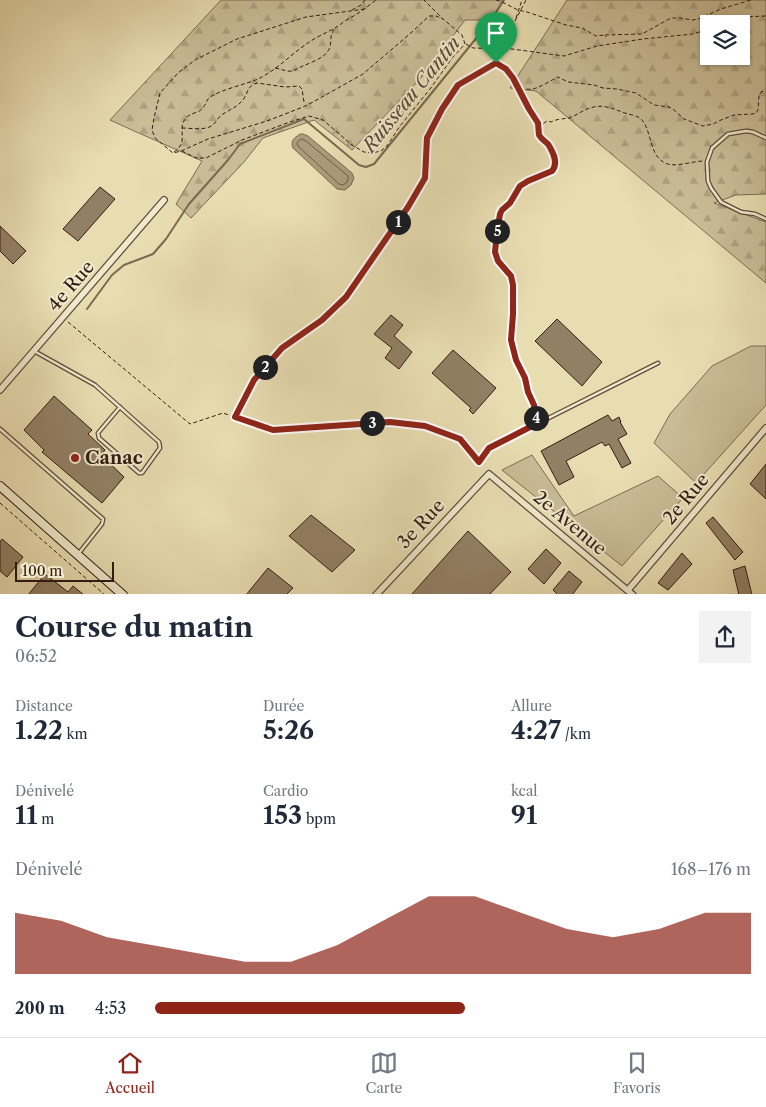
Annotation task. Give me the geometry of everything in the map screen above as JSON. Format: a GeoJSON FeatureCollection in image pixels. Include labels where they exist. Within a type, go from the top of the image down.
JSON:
{"type":"FeatureCollection","features":[{"type":"Feature","properties":{"kind":"main road"},"geometry":{"type":"LineString","coordinates":[[0,486],[123,594]]}},
{"type":"Feature","properties":{"kind":"street","name":"4e Rue"},"geometry":{"type":"LineString","coordinates":[[0,390],[164,200]]}},
{"type":"Feature","properties":{"kind":"street","name":"2e Rue"},"geometry":{"type":"LineString","coordinates":[[631,592],[766,428]]}},
{"type":"Feature","properties":{"kind":"street","name":"2e Avenue"},"geometry":{"type":"LineString","coordinates":[[488,474],[631,592]]}},
{"type":"Feature","properties":{"kind":"street","name":"3e Rue"},"geometry":{"type":"LineString","coordinates":[[376,594],[488,474]]}},
{"type":"Feature","properties":{"kind":"lane"},"geometry":{"type":"LineString","coordinates":[[766,138],[746,131],[728,134],[712,148],[707,162],[708,181],[721,202],[742,212],[755,214],[766,219]]}},
{"type":"Feature","properties":{"kind":"lane"},"geometry":{"type":"LineString","coordinates":[[34,351],[96,385],[159,442],[160,448],[142,473],[138,473],[99,438],[98,433],[120,407]]}},
{"type":"Feature","properties":{"kind":"lane"},"geometry":{"type":"LineString","coordinates":[[479,462],[489,448],[658,363]]}},
{"type":"Feature","properties":{"kind":"lane"},"geometry":{"type":"LineString","coordinates":[[0,430],[102,519],[102,524],[78,554]]}},
{"type":"Feature","properties":{"kind":"path"},"geometry":{"type":"LineString","coordinates":[[349,11],[361,5],[365,0]]}},
{"type":"Feature","properties":{"kind":"path"},"geometry":{"type":"LineString","coordinates":[[275,68],[288,72],[325,55],[330,48],[332,31],[376,0]]}},
{"type":"Feature","properties":{"kind":"path"},"geometry":{"type":"LineString","coordinates":[[424,0],[462,35],[465,44],[473,48],[512,49],[564,56],[597,46],[693,34],[700,31]]}},
{"type":"Feature","properties":{"kind":"path"},"geometry":{"type":"LineString","coordinates":[[496,0],[520,11],[582,28],[596,36],[642,34],[671,18],[698,19],[750,0]]}},
{"type":"Feature","properties":{"kind":"path"},"geometry":{"type":"LineString","coordinates":[[520,11],[522,0]]}},
{"type":"Feature","properties":{"kind":"path"},"geometry":{"type":"LineString","coordinates":[[235,417],[254,380],[282,348],[322,320],[346,297],[408,207],[425,178],[427,138],[442,109],[458,85],[496,63],[526,0]]}},
{"type":"Feature","properties":{"kind":"path"},"geometry":{"type":"LineString","coordinates":[[173,153],[156,138],[152,130],[160,93],[178,73],[196,60],[237,39],[306,17],[365,9]]}},
{"type":"Feature","properties":{"kind":"path"},"geometry":{"type":"LineString","coordinates":[[173,153],[208,139],[258,124],[303,107],[363,74],[429,16],[443,19]]}},
{"type":"Feature","properties":{"kind":"path"},"geometry":{"type":"LineString","coordinates":[[750,17],[766,16]]}},
{"type":"Feature","properties":{"kind":"path"},"geometry":{"type":"LineString","coordinates":[[173,153],[181,144],[182,128],[185,119],[203,108],[208,99],[258,79],[309,41],[336,28]]}},
{"type":"Feature","properties":{"kind":"path"},"geometry":{"type":"LineString","coordinates":[[181,151],[196,158],[206,158],[242,140],[309,116],[323,120],[352,145],[364,152],[381,151],[387,146],[400,126],[465,44]]}},
{"type":"Feature","properties":{"kind":"path"},"geometry":{"type":"LineString","coordinates":[[496,63],[506,69],[513,78],[538,123],[539,135],[548,144],[556,159],[555,168],[552,171],[520,186],[510,203],[502,210],[495,252],[498,261],[511,276],[513,285],[511,340],[516,360],[525,378],[528,392],[534,405],[536,424]]}},
{"type":"Feature","properties":{"kind":"path"},"geometry":{"type":"LineString","coordinates":[[519,89],[530,90],[558,77],[568,82],[636,93],[654,105],[674,109],[684,119],[704,126],[734,115],[756,113],[759,96],[761,92],[766,90]]}},
{"type":"Feature","properties":{"kind":"path"},"geometry":{"type":"LineString","coordinates":[[182,128],[205,128],[214,124],[223,114],[232,110],[243,100],[249,87],[256,83],[285,87],[299,86],[302,89],[304,102]]}},
{"type":"Feature","properties":{"kind":"path"},"geometry":{"type":"LineString","coordinates":[[538,127],[547,121],[551,122],[572,117],[589,108],[603,106],[641,119],[648,131],[656,156],[664,163],[679,165],[708,158]]}},
{"type":"Feature","properties":{"kind":"path"},"geometry":{"type":"LineString","coordinates":[[64,318],[190,424],[223,413],[273,430],[390,422],[425,426],[460,439],[479,462]]}},
{"type":"Feature","properties":{"kind":"path"},"geometry":{"type":"LineString","coordinates":[[0,503],[105,594]]}},
{"type":"Feature","properties":{"kind":"green space"},"geometry":{"type":"Polygon","coordinates":[[[221,0],[503,0],[491,20],[465,20],[421,78],[352,150],[314,120],[263,138],[244,162],[191,218],[176,204],[202,161],[110,120],[221,0]]]}},
{"type":"Feature","properties":{"kind":"green space"},"geometry":{"type":"Polygon","coordinates":[[[567,0],[766,0],[766,194],[736,195],[714,203],[766,222],[766,283],[536,91],[510,88],[567,0]]]}},
{"type":"Feature","properties":{"kind":"green space"},"geometry":{"type":"Polygon","coordinates":[[[751,346],[766,346],[766,405],[696,483],[654,443],[670,414],[712,366],[751,346]]]}},
{"type":"Feature","properties":{"kind":"green space"},"geometry":{"type":"Polygon","coordinates":[[[532,455],[574,516],[658,476],[683,498],[622,566],[502,470],[532,455]]]}},
{"type":"Feature","properties":{"kind":"water"},"geometry":{"type":"Polygon","coordinates":[[[300,134],[308,136],[352,173],[354,178],[351,185],[345,190],[337,189],[293,148],[293,140],[300,134]]]}},
{"type":"Feature","properties":{"kind":"building"},"geometry":{"type":"Polygon","coordinates":[[[100,187],[115,199],[78,241],[63,229],[100,187]]]}},
{"type":"Feature","properties":{"kind":"building"},"geometry":{"type":"Polygon","coordinates":[[[0,226],[26,251],[13,264],[0,251],[0,226]]]}},
{"type":"Feature","properties":{"kind":"building"},"geometry":{"type":"Polygon","coordinates":[[[391,315],[403,325],[394,336],[412,352],[399,369],[385,358],[392,348],[374,334],[391,315]]]}},
{"type":"Feature","properties":{"kind":"building"},"geometry":{"type":"Polygon","coordinates":[[[557,319],[602,362],[582,386],[535,341],[557,319]]]}},
{"type":"Feature","properties":{"kind":"building"},"geometry":{"type":"Polygon","coordinates":[[[453,350],[496,388],[473,414],[469,410],[471,408],[432,373],[453,350]]]}},
{"type":"Feature","properties":{"kind":"building"},"geometry":{"type":"Polygon","coordinates":[[[54,396],[92,430],[88,434],[105,450],[101,455],[124,477],[102,503],[42,452],[44,450],[24,430],[54,396]]]}},
{"type":"Feature","properties":{"kind":"building"},"geometry":{"type":"Polygon","coordinates":[[[608,415],[612,421],[619,417],[627,434],[618,439],[631,463],[622,468],[609,444],[605,446],[602,442],[566,461],[574,477],[559,485],[541,451],[608,415]]]}},
{"type":"Feature","properties":{"kind":"building"},"geometry":{"type":"Polygon","coordinates":[[[766,464],[766,499],[750,484],[766,464]]]}},
{"type":"Feature","properties":{"kind":"building"},"geometry":{"type":"Polygon","coordinates":[[[311,515],[355,550],[332,572],[289,536],[311,515]]]}},
{"type":"Feature","properties":{"kind":"building"},"geometry":{"type":"Polygon","coordinates":[[[713,517],[743,552],[735,560],[706,523],[713,517]]]}},
{"type":"Feature","properties":{"kind":"building"},"geometry":{"type":"Polygon","coordinates":[[[468,531],[511,572],[490,594],[412,594],[468,531]]]}},
{"type":"Feature","properties":{"kind":"building"},"geometry":{"type":"Polygon","coordinates":[[[2,539],[23,557],[7,577],[0,571],[0,542],[2,539]]]}},
{"type":"Feature","properties":{"kind":"building"},"geometry":{"type":"Polygon","coordinates":[[[546,549],[561,563],[544,584],[528,569],[546,549]]]}},
{"type":"Feature","properties":{"kind":"building"},"geometry":{"type":"Polygon","coordinates":[[[682,553],[692,564],[668,590],[658,583],[682,553]]]}},
{"type":"Feature","properties":{"kind":"building"},"geometry":{"type":"Polygon","coordinates":[[[745,566],[752,594],[739,594],[733,570],[745,566]]]}},
{"type":"Feature","properties":{"kind":"building"},"geometry":{"type":"Polygon","coordinates":[[[268,568],[293,588],[287,594],[247,594],[268,568]]]}},
{"type":"Feature","properties":{"kind":"building"},"geometry":{"type":"Polygon","coordinates":[[[569,571],[582,582],[573,594],[557,594],[553,590],[569,571]]]}},
{"type":"Feature","properties":{"kind":"building"},"geometry":{"type":"Polygon","coordinates":[[[45,574],[68,592],[73,586],[83,594],[29,594],[45,574]]]}},
{"type":"Feature","properties":{"kind":"waterway","name":"Ruisseau Cantin"},"geometry":{"type":"LineString","coordinates":[[87,309],[112,275],[124,265],[153,254],[166,239],[189,204],[240,144],[304,119],[359,165],[366,167],[374,164],[491,20],[504,0]]}},
{"type":"Feature","properties":{"kind":"place","name":"Canac"},"geometry":{"type":"Point","coordinates":[75,458]}},
{"type":"Feature","properties":{"kind":"route"},"geometry":{"type":"LineString","coordinates":[[496,63],[506,69],[513,78],[538,123],[541,139],[548,144],[556,159],[555,168],[552,171],[520,186],[510,203],[502,210],[495,252],[498,261],[511,276],[514,293],[511,340],[516,360],[525,378],[528,392],[534,405],[536,424],[489,448],[479,462],[460,439],[425,426],[390,422],[273,430],[235,417],[254,380],[282,348],[322,320],[346,297],[408,207],[425,178],[427,138],[442,109],[458,85],[496,63]]}}]}
